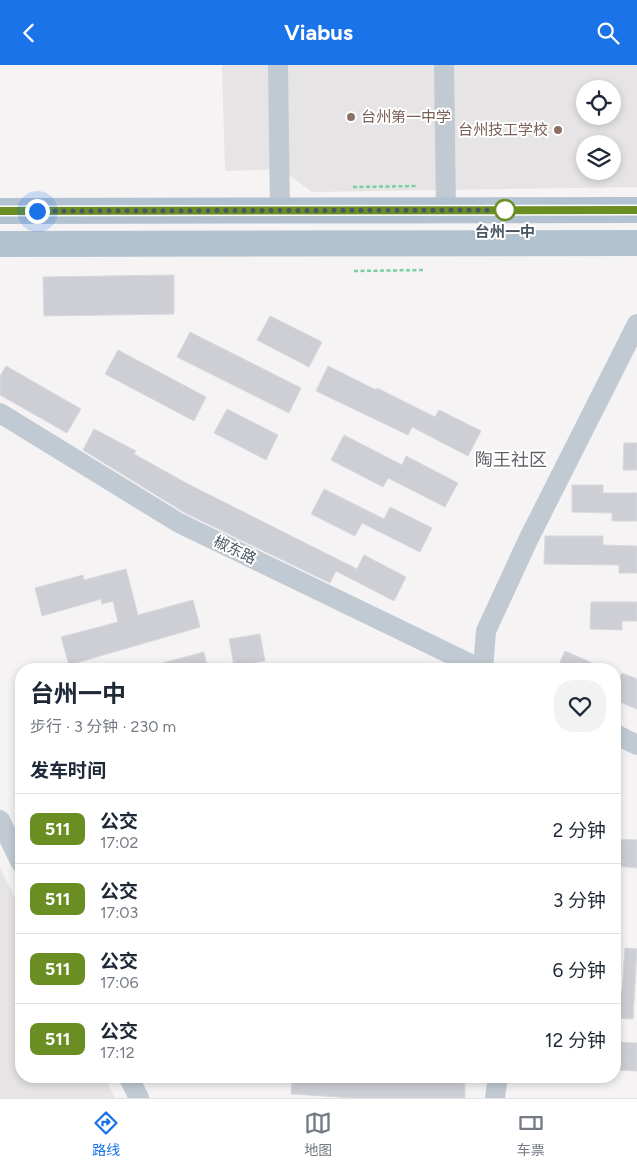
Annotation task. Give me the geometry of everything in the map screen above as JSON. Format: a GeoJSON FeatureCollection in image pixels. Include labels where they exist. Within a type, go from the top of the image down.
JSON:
{"type":"FeatureCollection","features":[{"type":"Feature","properties":{"kind":"main road"},"geometry":{"type":"LineString","coordinates":[[0,211],[637,210]]}},
{"type":"Feature","properties":{"kind":"main road"},"geometry":{"type":"LineString","coordinates":[[0,244],[637,243]]}},
{"type":"Feature","properties":{"kind":"street"},"geometry":{"type":"LineString","coordinates":[[278,65],[280,211]]}},
{"type":"Feature","properties":{"kind":"street"},"geometry":{"type":"LineString","coordinates":[[444,65],[446,211]]}},
{"type":"Feature","properties":{"kind":"street"},"geometry":{"type":"LineString","coordinates":[[483,663],[486,631],[529,538],[637,324]]}},
{"type":"Feature","properties":{"kind":"street","name":"椒东路"},"geometry":{"type":"LineString","coordinates":[[0,413],[179,523],[470,663]]}},
{"type":"Feature","properties":{"kind":"street"},"geometry":{"type":"LineString","coordinates":[[621,737],[637,745]]}},
{"type":"Feature","properties":{"kind":"street"},"geometry":{"type":"LineString","coordinates":[[0,820],[15,851]]}},
{"type":"Feature","properties":{"kind":"street"},"geometry":{"type":"LineString","coordinates":[[132,1083],[139,1098]]}},
{"type":"Feature","properties":{"kind":"street"},"geometry":{"type":"LineString","coordinates":[[495,1098],[497,1083]]}},
{"type":"Feature","properties":{"kind":"path"},"geometry":{"type":"LineString","coordinates":[[353,187],[418,187]]}},
{"type":"Feature","properties":{"kind":"path"},"geometry":{"type":"LineString","coordinates":[[354,271],[424,270]]}},
{"type":"Feature","properties":{"kind":"shaded area","name":"台州第一中学"},"geometry":{"type":"Polygon","coordinates":[[[222,65],[637,65],[637,187],[312,192],[281,169],[225,171],[222,65]]]}},
{"type":"Feature","properties":{"kind":"shaded area"},"geometry":{"type":"Polygon","coordinates":[[[0,867],[15,898],[15,1083],[108,1083],[115,1098],[0,1098],[0,867]]]}},
{"type":"Feature","properties":{"kind":"building"},"geometry":{"type":"Polygon","coordinates":[[[174,275],[174,314],[44,316],[43,277],[174,275]]]}},
{"type":"Feature","properties":{"kind":"building"},"geometry":{"type":"Polygon","coordinates":[[[270,316],[322,342],[309,367],[257,340],[270,316]]]}},
{"type":"Feature","properties":{"kind":"building"},"geometry":{"type":"Polygon","coordinates":[[[190,332],[301,388],[289,413],[177,357],[190,332]]]}},
{"type":"Feature","properties":{"kind":"building"},"geometry":{"type":"Polygon","coordinates":[[[118,350],[206,397],[194,421],[105,374],[118,350]]]}},
{"type":"Feature","properties":{"kind":"building"},"geometry":{"type":"Polygon","coordinates":[[[6,366],[81,409],[67,433],[0,395],[0,376],[6,366]]]}},
{"type":"Feature","properties":{"kind":"building"},"geometry":{"type":"Polygon","coordinates":[[[328,366],[435,417],[439,410],[481,431],[468,456],[412,427],[408,435],[316,391],[328,366]]]}},
{"type":"Feature","properties":{"kind":"building"},"geometry":{"type":"Polygon","coordinates":[[[227,409],[278,435],[266,460],[214,433],[227,409]]]}},
{"type":"Feature","properties":{"kind":"building"},"geometry":{"type":"Polygon","coordinates":[[[94,429],[136,451],[134,454],[188,484],[357,569],[364,555],[406,577],[394,601],[336,571],[330,583],[185,513],[83,450],[94,429]]]}},
{"type":"Feature","properties":{"kind":"building"},"geometry":{"type":"Polygon","coordinates":[[[344,435],[402,465],[406,456],[458,483],[445,507],[388,478],[383,487],[331,460],[344,435]]]}},
{"type":"Feature","properties":{"kind":"building"},"geometry":{"type":"Polygon","coordinates":[[[624,443],[637,443],[637,470],[623,470],[624,443]]]}},
{"type":"Feature","properties":{"kind":"building"},"geometry":{"type":"Polygon","coordinates":[[[572,485],[603,485],[603,493],[637,493],[637,521],[612,521],[612,513],[572,512],[572,485]]]}},
{"type":"Feature","properties":{"kind":"building"},"geometry":{"type":"Polygon","coordinates":[[[324,489],[384,519],[390,507],[432,528],[420,552],[362,523],[355,536],[311,514],[324,489]]]}},
{"type":"Feature","properties":{"kind":"building"},"geometry":{"type":"Polygon","coordinates":[[[545,536],[603,536],[603,545],[637,546],[637,573],[619,573],[619,565],[544,564],[545,536]]]}},
{"type":"Feature","properties":{"kind":"building"},"geometry":{"type":"Polygon","coordinates":[[[126,569],[138,615],[193,600],[200,627],[76,663],[68,663],[61,637],[118,622],[113,601],[102,604],[101,599],[42,616],[35,588],[83,575],[84,580],[126,569]]]}},
{"type":"Feature","properties":{"kind":"building"},"geometry":{"type":"Polygon","coordinates":[[[591,602],[637,602],[637,621],[622,621],[622,630],[590,629],[591,602]]]}},
{"type":"Feature","properties":{"kind":"building"},"geometry":{"type":"Polygon","coordinates":[[[260,634],[265,661],[233,663],[229,639],[260,634]]]}},
{"type":"Feature","properties":{"kind":"building"},"geometry":{"type":"Polygon","coordinates":[[[565,651],[592,663],[560,663],[565,651]]]}},
{"type":"Feature","properties":{"kind":"building"},"geometry":{"type":"Polygon","coordinates":[[[204,652],[207,663],[163,663],[204,652]]]}},
{"type":"Feature","properties":{"kind":"building"},"geometry":{"type":"Polygon","coordinates":[[[622,673],[637,679],[637,709],[621,702],[622,673]]]}},
{"type":"Feature","properties":{"kind":"building"},"geometry":{"type":"Polygon","coordinates":[[[621,839],[637,840],[637,868],[621,867],[621,839]]]}},
{"type":"Feature","properties":{"kind":"building"},"geometry":{"type":"Polygon","coordinates":[[[625,948],[637,949],[633,1019],[621,1018],[625,948]]]}},
{"type":"Feature","properties":{"kind":"building"},"geometry":{"type":"Polygon","coordinates":[[[621,1042],[637,1043],[637,1071],[621,1070],[621,1042]]]}},
{"type":"Feature","properties":{"kind":"building"},"geometry":{"type":"Polygon","coordinates":[[[292,1083],[465,1083],[465,1098],[353,1098],[291,1094],[292,1083]]]}},
{"type":"Feature","properties":{"kind":"bus line","name":"511"},"geometry":{"type":"LineString","coordinates":[[0,211],[637,210]]}},
{"type":"Feature","properties":{"kind":"place","name":"台州第一中学"},"geometry":{"type":"Point","coordinates":[351,117]}},
{"type":"Feature","properties":{"kind":"place","name":"台州技工学校"},"geometry":{"type":"Point","coordinates":[558,130]}},
{"type":"Feature","properties":{"kind":"place","name":"台州一中"},"geometry":{"type":"Point","coordinates":[505,210]}},
{"type":"Feature","properties":{"kind":"district","name":"陶王社区"},"geometry":{"type":"Point","coordinates":[511,460]}},
{"type":"Feature","properties":{"kind":"route"},"geometry":{"type":"LineString","coordinates":[[37,211],[505,210]]}}]}
